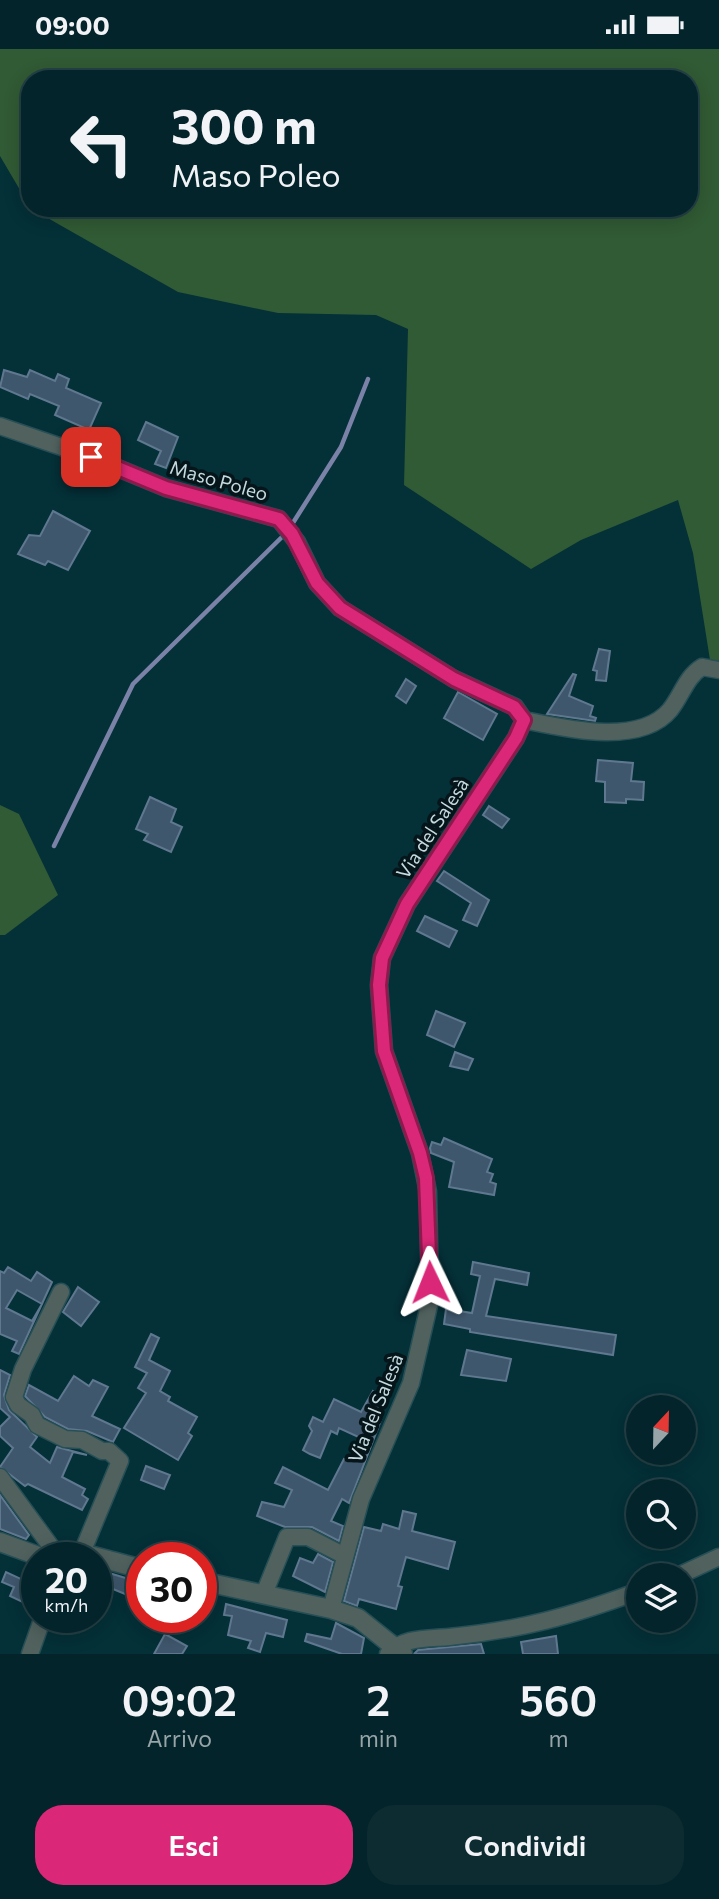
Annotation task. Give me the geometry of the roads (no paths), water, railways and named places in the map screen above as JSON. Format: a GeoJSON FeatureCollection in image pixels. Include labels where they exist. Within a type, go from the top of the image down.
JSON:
{"type":"FeatureCollection","features":[{"type":"Feature","properties":{"kind":"street","name":"Maso Poleo"},"geometry":{"type":"LineString","coordinates":[[0,426],[91,457],[166,488],[279,519],[290,531],[317,583],[340,608],[454,679],[514,707],[524,720]]}},
{"type":"Feature","properties":{"kind":"street"},"geometry":{"type":"LineString","coordinates":[[524,720],[603,733],[640,727],[656,721],[670,710],[693,672],[702,667],[719,670]]}},
{"type":"Feature","properties":{"kind":"street","name":"Via del Salesà"},"geometry":{"type":"LineString","coordinates":[[331,1609],[369,1477],[411,1383],[430,1301],[428,1192],[420,1153],[384,1051],[379,985],[382,958],[407,904],[516,738],[524,720]]}},
{"type":"Feature","properties":{"kind":"street"},"geometry":{"type":"LineString","coordinates":[[61,1292],[23,1369],[14,1398],[18,1405],[32,1415],[37,1425],[69,1440],[82,1440],[102,1451],[109,1451],[120,1461],[77,1542]]}},
{"type":"Feature","properties":{"kind":"street"},"geometry":{"type":"LineString","coordinates":[[0,1477],[48,1542]]}},
{"type":"Feature","properties":{"kind":"street"},"geometry":{"type":"LineString","coordinates":[[264,1594],[287,1537],[308,1537],[345,1556]]}},
{"type":"Feature","properties":{"kind":"street"},"geometry":{"type":"LineString","coordinates":[[0,1542],[21,1550]]}},
{"type":"Feature","properties":{"kind":"street"},"geometry":{"type":"LineString","coordinates":[[696,1568],[719,1557]]}},
{"type":"Feature","properties":{"kind":"street"},"geometry":{"type":"LineString","coordinates":[[217,1584],[331,1609],[358,1618],[395,1651],[414,1640],[509,1631],[580,1613],[626,1596]]}},
{"type":"Feature","properties":{"kind":"street"},"geometry":{"type":"LineString","coordinates":[[30,1654],[37,1633]]}},
{"type":"Feature","properties":{"kind":"waterway"},"geometry":{"type":"LineString","coordinates":[[291,526],[341,447],[368,379]]}},
{"type":"Feature","properties":{"kind":"waterway"},"geometry":{"type":"LineString","coordinates":[[54,846],[133,684],[286,533]]}}]}
